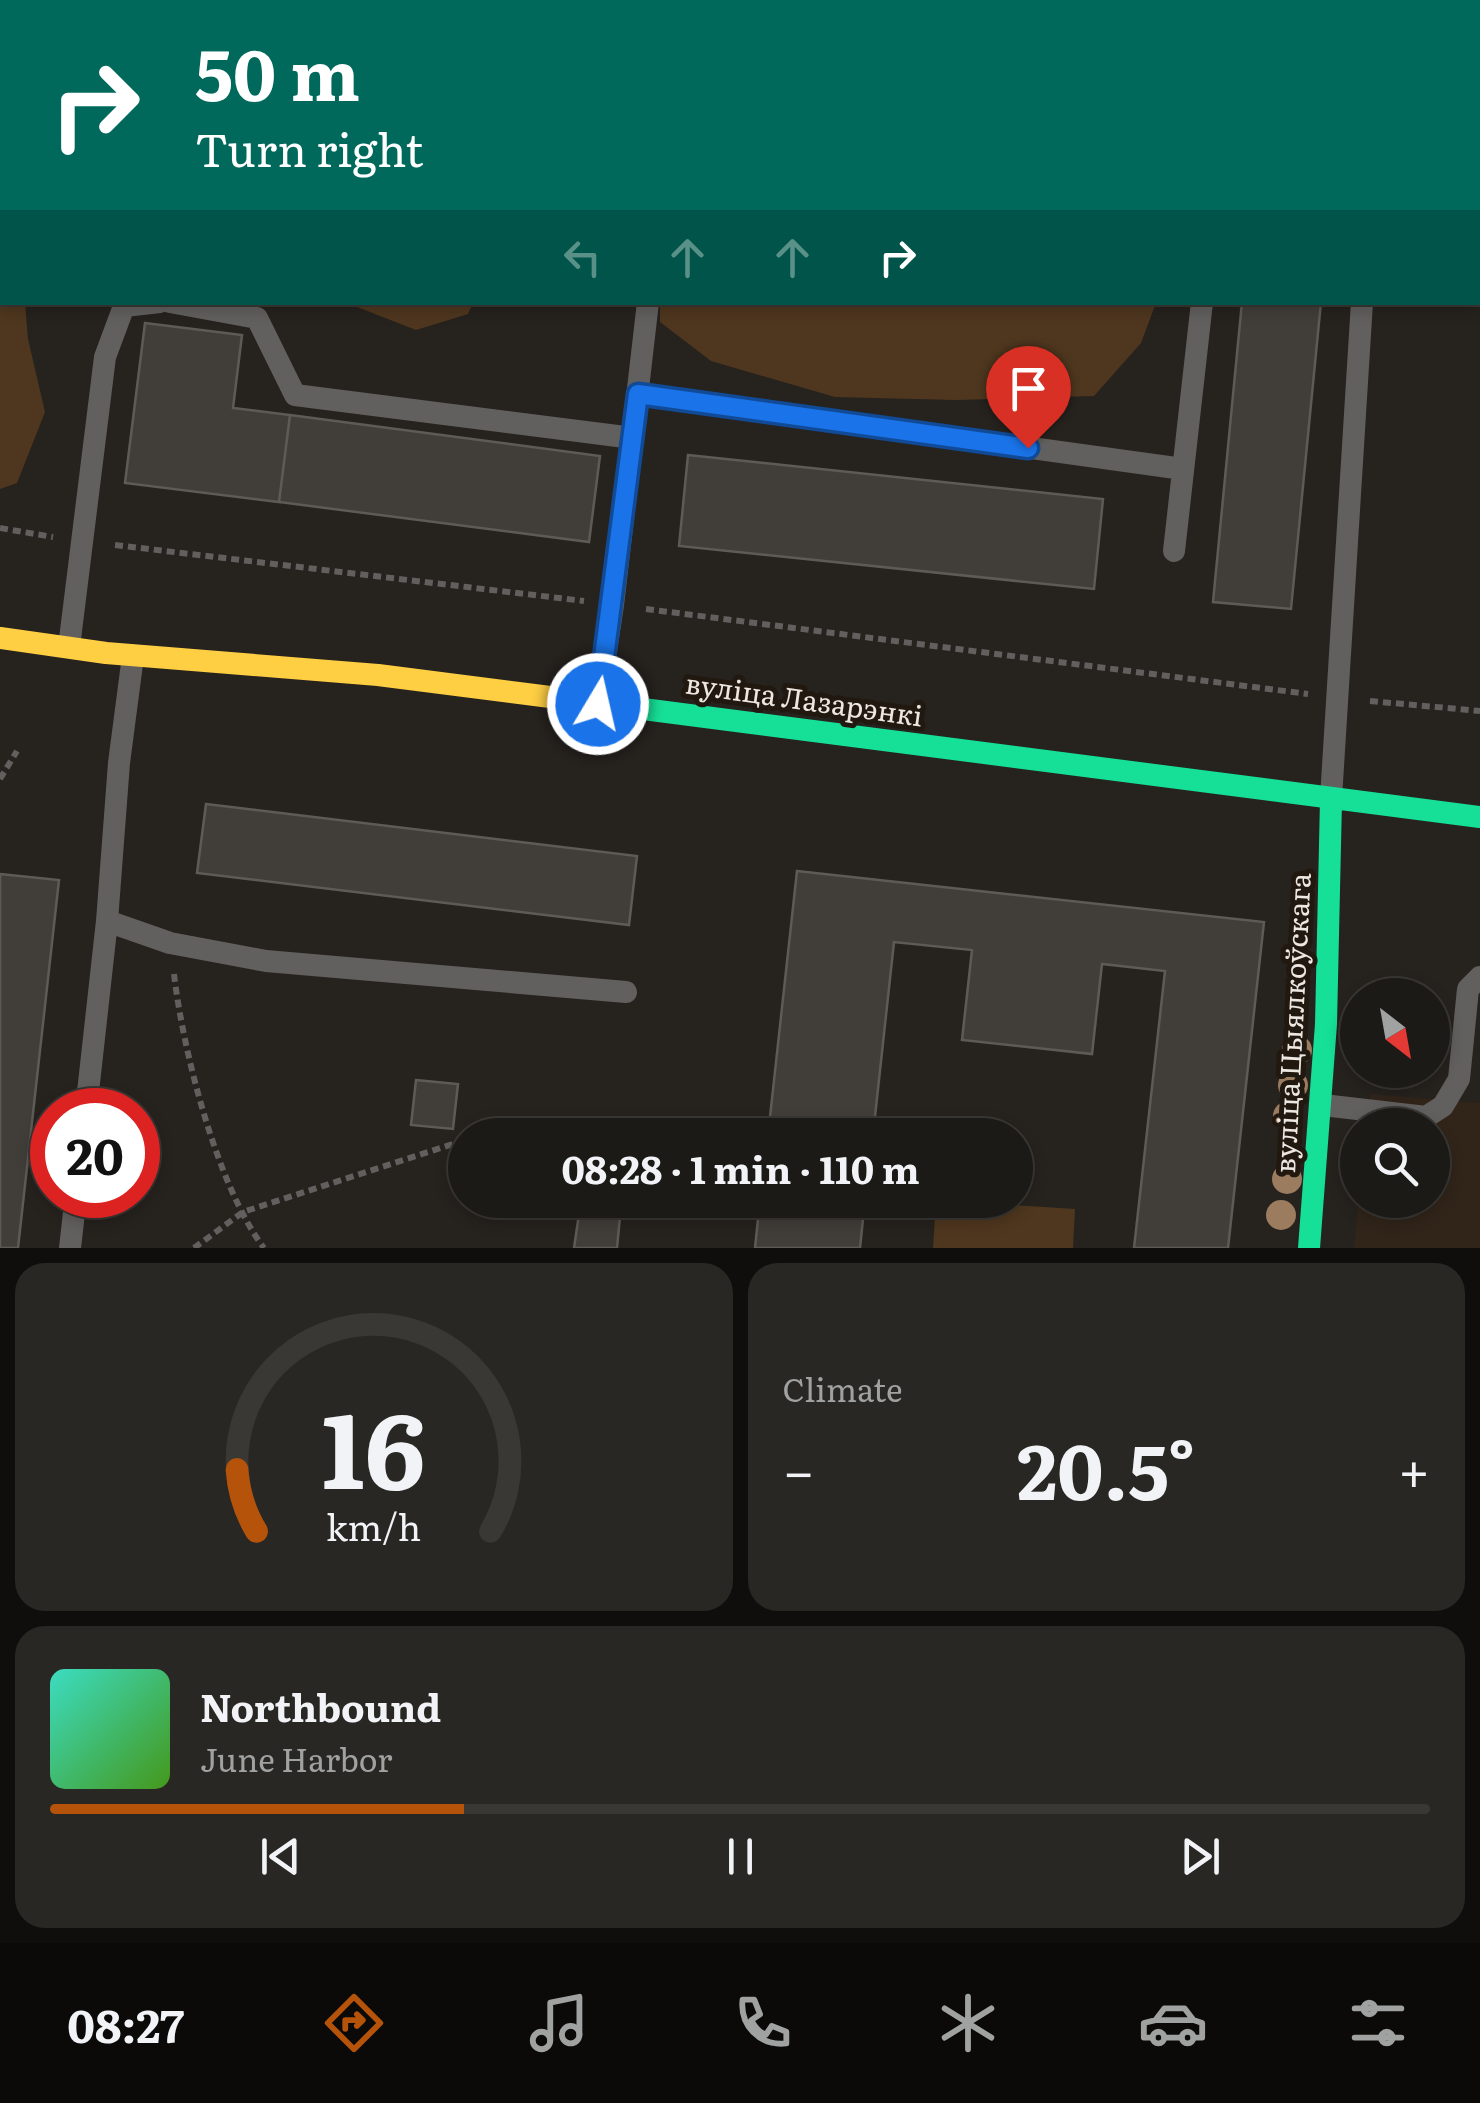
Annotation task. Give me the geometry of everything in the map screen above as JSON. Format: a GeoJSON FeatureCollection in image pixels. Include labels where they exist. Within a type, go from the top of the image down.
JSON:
{"type":"FeatureCollection","features":[{"type":"Feature","properties":{"kind":"main road","name":"вуліца Лазарэнкі"},"geometry":{"type":"LineString","coordinates":[[0,638],[134,655],[378,675],[1480,817]]}},
{"type":"Feature","properties":{"kind":"main road","name":"вуліца Цыялкоўскага"},"geometry":{"type":"LineString","coordinates":[[1309,1248],[1324,1104],[1331,800]]}},
{"type":"Feature","properties":{"kind":"lane"},"geometry":{"type":"LineString","coordinates":[[69,646],[105,357],[124,306],[133,305]]}},
{"type":"Feature","properties":{"kind":"lane"},"geometry":{"type":"LineString","coordinates":[[186,305],[257,318],[295,395],[633,438]]}},
{"type":"Feature","properties":{"kind":"lane"},"geometry":{"type":"LineString","coordinates":[[598,704],[648,305]]}},
{"type":"Feature","properties":{"kind":"lane"},"geometry":{"type":"LineString","coordinates":[[1174,550],[1202,305]]}},
{"type":"Feature","properties":{"kind":"lane"},"geometry":{"type":"LineString","coordinates":[[1331,800],[1362,305]]}},
{"type":"Feature","properties":{"kind":"lane"},"geometry":{"type":"LineString","coordinates":[[638,394],[1183,469]]}},
{"type":"Feature","properties":{"kind":"lane"},"geometry":{"type":"LineString","coordinates":[[89,1088],[108,921],[118,763],[134,655]]}},
{"type":"Feature","properties":{"kind":"lane"},"geometry":{"type":"LineString","coordinates":[[108,921],[170,942],[266,961],[626,992]]}},
{"type":"Feature","properties":{"kind":"lane"},"geometry":{"type":"LineString","coordinates":[[1324,1104],[1426,1117],[1444,1106],[1458,1079],[1468,989],[1480,978]]}},
{"type":"Feature","properties":{"kind":"lane"},"geometry":{"type":"LineString","coordinates":[[70,1248],[73,1218]]}},
{"type":"Feature","properties":{"kind":"path"},"geometry":{"type":"LineString","coordinates":[[0,528],[1337,698],[1480,711]]}},
{"type":"Feature","properties":{"kind":"path"},"geometry":{"type":"LineString","coordinates":[[0,779],[18,751]]}},
{"type":"Feature","properties":{"kind":"path"},"geometry":{"type":"LineString","coordinates":[[170,942],[180,1022],[212,1137],[243,1212],[264,1248]]}},
{"type":"Feature","properties":{"kind":"path"},"geometry":{"type":"LineString","coordinates":[[194,1248],[243,1212],[448,1146]]}},
{"type":"Feature","properties":{"kind":"shaded area"},"geometry":{"type":"Polygon","coordinates":[[[0,305],[25,305],[28,339],[45,412],[17,483],[0,489],[0,305]]]}},
{"type":"Feature","properties":{"kind":"shaded area"},"geometry":{"type":"Polygon","coordinates":[[[352,305],[472,305],[468,314],[416,330],[352,305]]]}},
{"type":"Feature","properties":{"kind":"shaded area"},"geometry":{"type":"Polygon","coordinates":[[[660,305],[1155,305],[1141,343],[1094,396],[956,400],[835,397],[711,361],[660,322],[660,305]]]}},
{"type":"Feature","properties":{"kind":"shaded area"},"geometry":{"type":"Polygon","coordinates":[[[1371,1094],[1480,1103],[1480,1248],[1354,1248],[1357,1218],[1450,1218],[1450,1108],[1370,1108],[1371,1094]]]}},
{"type":"Feature","properties":{"kind":"shaded area"},"geometry":{"type":"Polygon","coordinates":[[[1033,1206],[1075,1209],[1073,1248],[933,1248],[935,1218],[1033,1218],[1033,1206]]]}},
{"type":"Feature","properties":{"kind":"building"},"geometry":{"type":"Polygon","coordinates":[[[1242,305],[1321,305],[1291,609],[1213,602],[1242,305]]]}},
{"type":"Feature","properties":{"kind":"building"},"geometry":{"type":"Polygon","coordinates":[[[145,323],[242,335],[233,408],[290,415],[279,502],[125,483],[145,323]]]}},
{"type":"Feature","properties":{"kind":"building"},"geometry":{"type":"Polygon","coordinates":[[[290,415],[600,456],[589,542],[279,502],[290,415]]]}},
{"type":"Feature","properties":{"kind":"building"},"geometry":{"type":"Polygon","coordinates":[[[688,455],[1103,499],[1094,589],[679,546],[688,455]]]}},
{"type":"Feature","properties":{"kind":"building"},"geometry":{"type":"Polygon","coordinates":[[[206,804],[637,856],[629,925],[197,873],[206,804]]]}},
{"type":"Feature","properties":{"kind":"building"},"geometry":{"type":"Polygon","coordinates":[[[797,871],[1264,922],[1228,1248],[1134,1248],[1165,971],[1102,964],[1092,1054],[962,1040],[972,950],[894,942],[875,1118],[770,1118],[797,871]]]}},
{"type":"Feature","properties":{"kind":"building"},"geometry":{"type":"Polygon","coordinates":[[[0,874],[59,880],[36,1088],[30,1088],[30,1140],[18,1248],[0,1248],[0,874]]]}},
{"type":"Feature","properties":{"kind":"building"},"geometry":{"type":"Polygon","coordinates":[[[416,1080],[458,1084],[454,1118],[448,1118],[448,1129],[411,1125],[416,1080]]]}},
{"type":"Feature","properties":{"kind":"building"},"geometry":{"type":"Polygon","coordinates":[[[578,1218],[620,1218],[617,1248],[574,1248],[578,1218]]]}},
{"type":"Feature","properties":{"kind":"building"},"geometry":{"type":"Polygon","coordinates":[[[758,1218],[863,1218],[860,1248],[755,1248],[758,1218]]]}},
{"type":"Feature","properties":{"kind":"traffic: fast"},"geometry":{"type":"LineString","coordinates":[[558,698],[1480,817]]}},
{"type":"Feature","properties":{"kind":"traffic: fast"},"geometry":{"type":"LineString","coordinates":[[1309,1248],[1326,1024],[1331,800]]}},
{"type":"Feature","properties":{"kind":"traffic: slow"},"geometry":{"type":"LineString","coordinates":[[0,638],[106,653],[378,675],[558,698]]}},
{"type":"Feature","properties":{"kind":"route"},"geometry":{"type":"LineString","coordinates":[[598,704],[638,394],[1028,448]]}}]}
